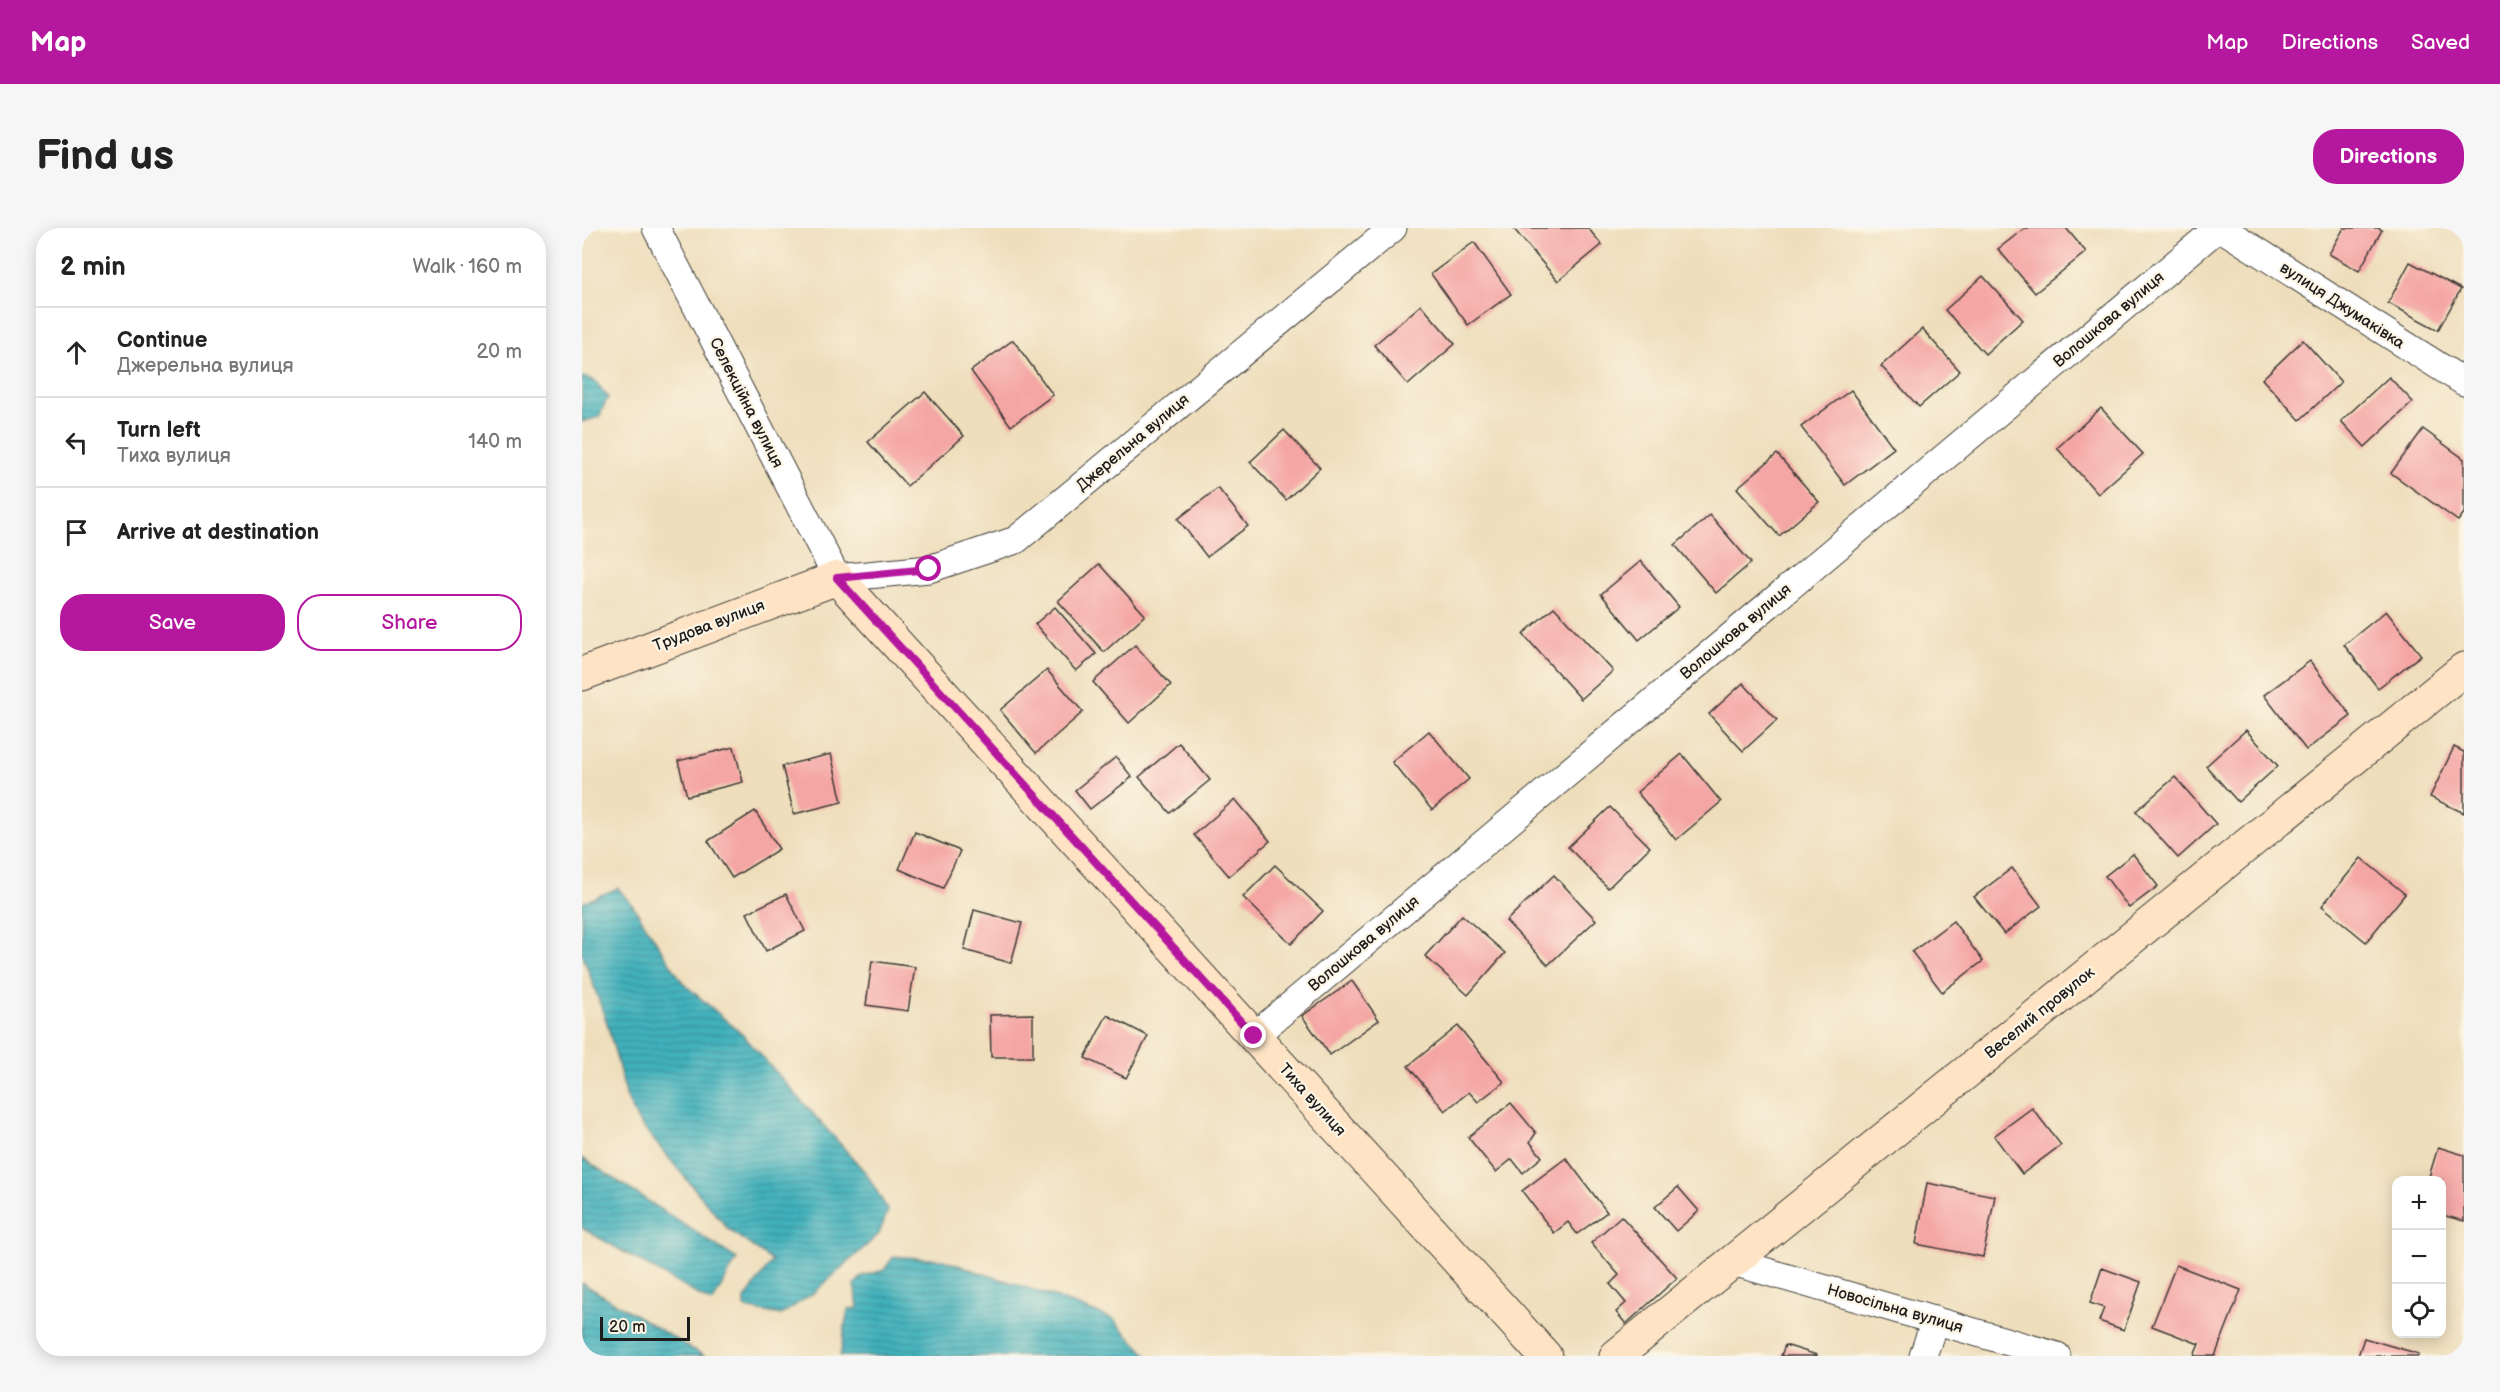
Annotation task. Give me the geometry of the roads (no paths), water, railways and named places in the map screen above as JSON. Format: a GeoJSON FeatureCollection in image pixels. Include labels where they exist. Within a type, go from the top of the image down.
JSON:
{"type":"FeatureCollection","features":[{"type":"Feature","properties":{"kind":"street","name":"Селекційна вулиця"},"geometry":{"type":"LineString","coordinates":[[656,228],[837,578]]}},
{"type":"Feature","properties":{"kind":"street","name":"Джерельна вулиця"},"geometry":{"type":"LineString","coordinates":[[837,578],[929,569],[1016,540],[1393,228]]}},
{"type":"Feature","properties":{"kind":"street","name":"вулиця Джумаківка"},"geometry":{"type":"LineString","coordinates":[[2220,228],[2464,382]]}},
{"type":"Feature","properties":{"kind":"street","name":"Волошкова вулиця"},"geometry":{"type":"LineString","coordinates":[[1254,1036],[2220,228]]}},
{"type":"Feature","properties":{"kind":"street","name":"Трудова вулиця"},"geometry":{"type":"LineString","coordinates":[[582,674],[837,578]]}},
{"type":"Feature","properties":{"kind":"street","name":"Тиха вулиця"},"geometry":{"type":"LineString","coordinates":[[837,578],[1545,1356]]}},
{"type":"Feature","properties":{"kind":"street","name":"Веселий провулок"},"geometry":{"type":"LineString","coordinates":[[1616,1356],[2464,669]]}},
{"type":"Feature","properties":{"kind":"street","name":"Новосільна вулиця"},"geometry":{"type":"LineString","coordinates":[[1733,1262],[2057,1356]]}},
{"type":"Feature","properties":{"kind":"street"},"geometry":{"type":"LineString","coordinates":[[1923,1356],[1935,1320]]}},
{"type":"Feature","properties":{"kind":"water"},"geometry":{"type":"Polygon","coordinates":[[[582,377],[594,380],[608,397],[599,417],[582,422],[582,377]]]}},
{"type":"Feature","properties":{"kind":"water"},"geometry":{"type":"Polygon","coordinates":[[[618,888],[633,906],[683,983],[742,1034],[866,1173],[888,1210],[879,1234],[815,1292],[781,1315],[745,1308],[745,1299],[772,1261],[728,1229],[638,1121],[627,1098],[607,1023],[582,953],[582,903],[618,888]]]}},
{"type":"Feature","properties":{"kind":"water"},"geometry":{"type":"Polygon","coordinates":[[[582,1158],[737,1259],[712,1303],[582,1228],[582,1158]]]}},
{"type":"Feature","properties":{"kind":"water"},"geometry":{"type":"Polygon","coordinates":[[[894,1256],[943,1260],[1113,1319],[1148,1356],[840,1356],[848,1309],[858,1308],[855,1284],[863,1276],[884,1270],[894,1256]]]}},
{"type":"Feature","properties":{"kind":"water"},"geometry":{"type":"Polygon","coordinates":[[[582,1283],[704,1356],[582,1356],[582,1283]]]}}]}
